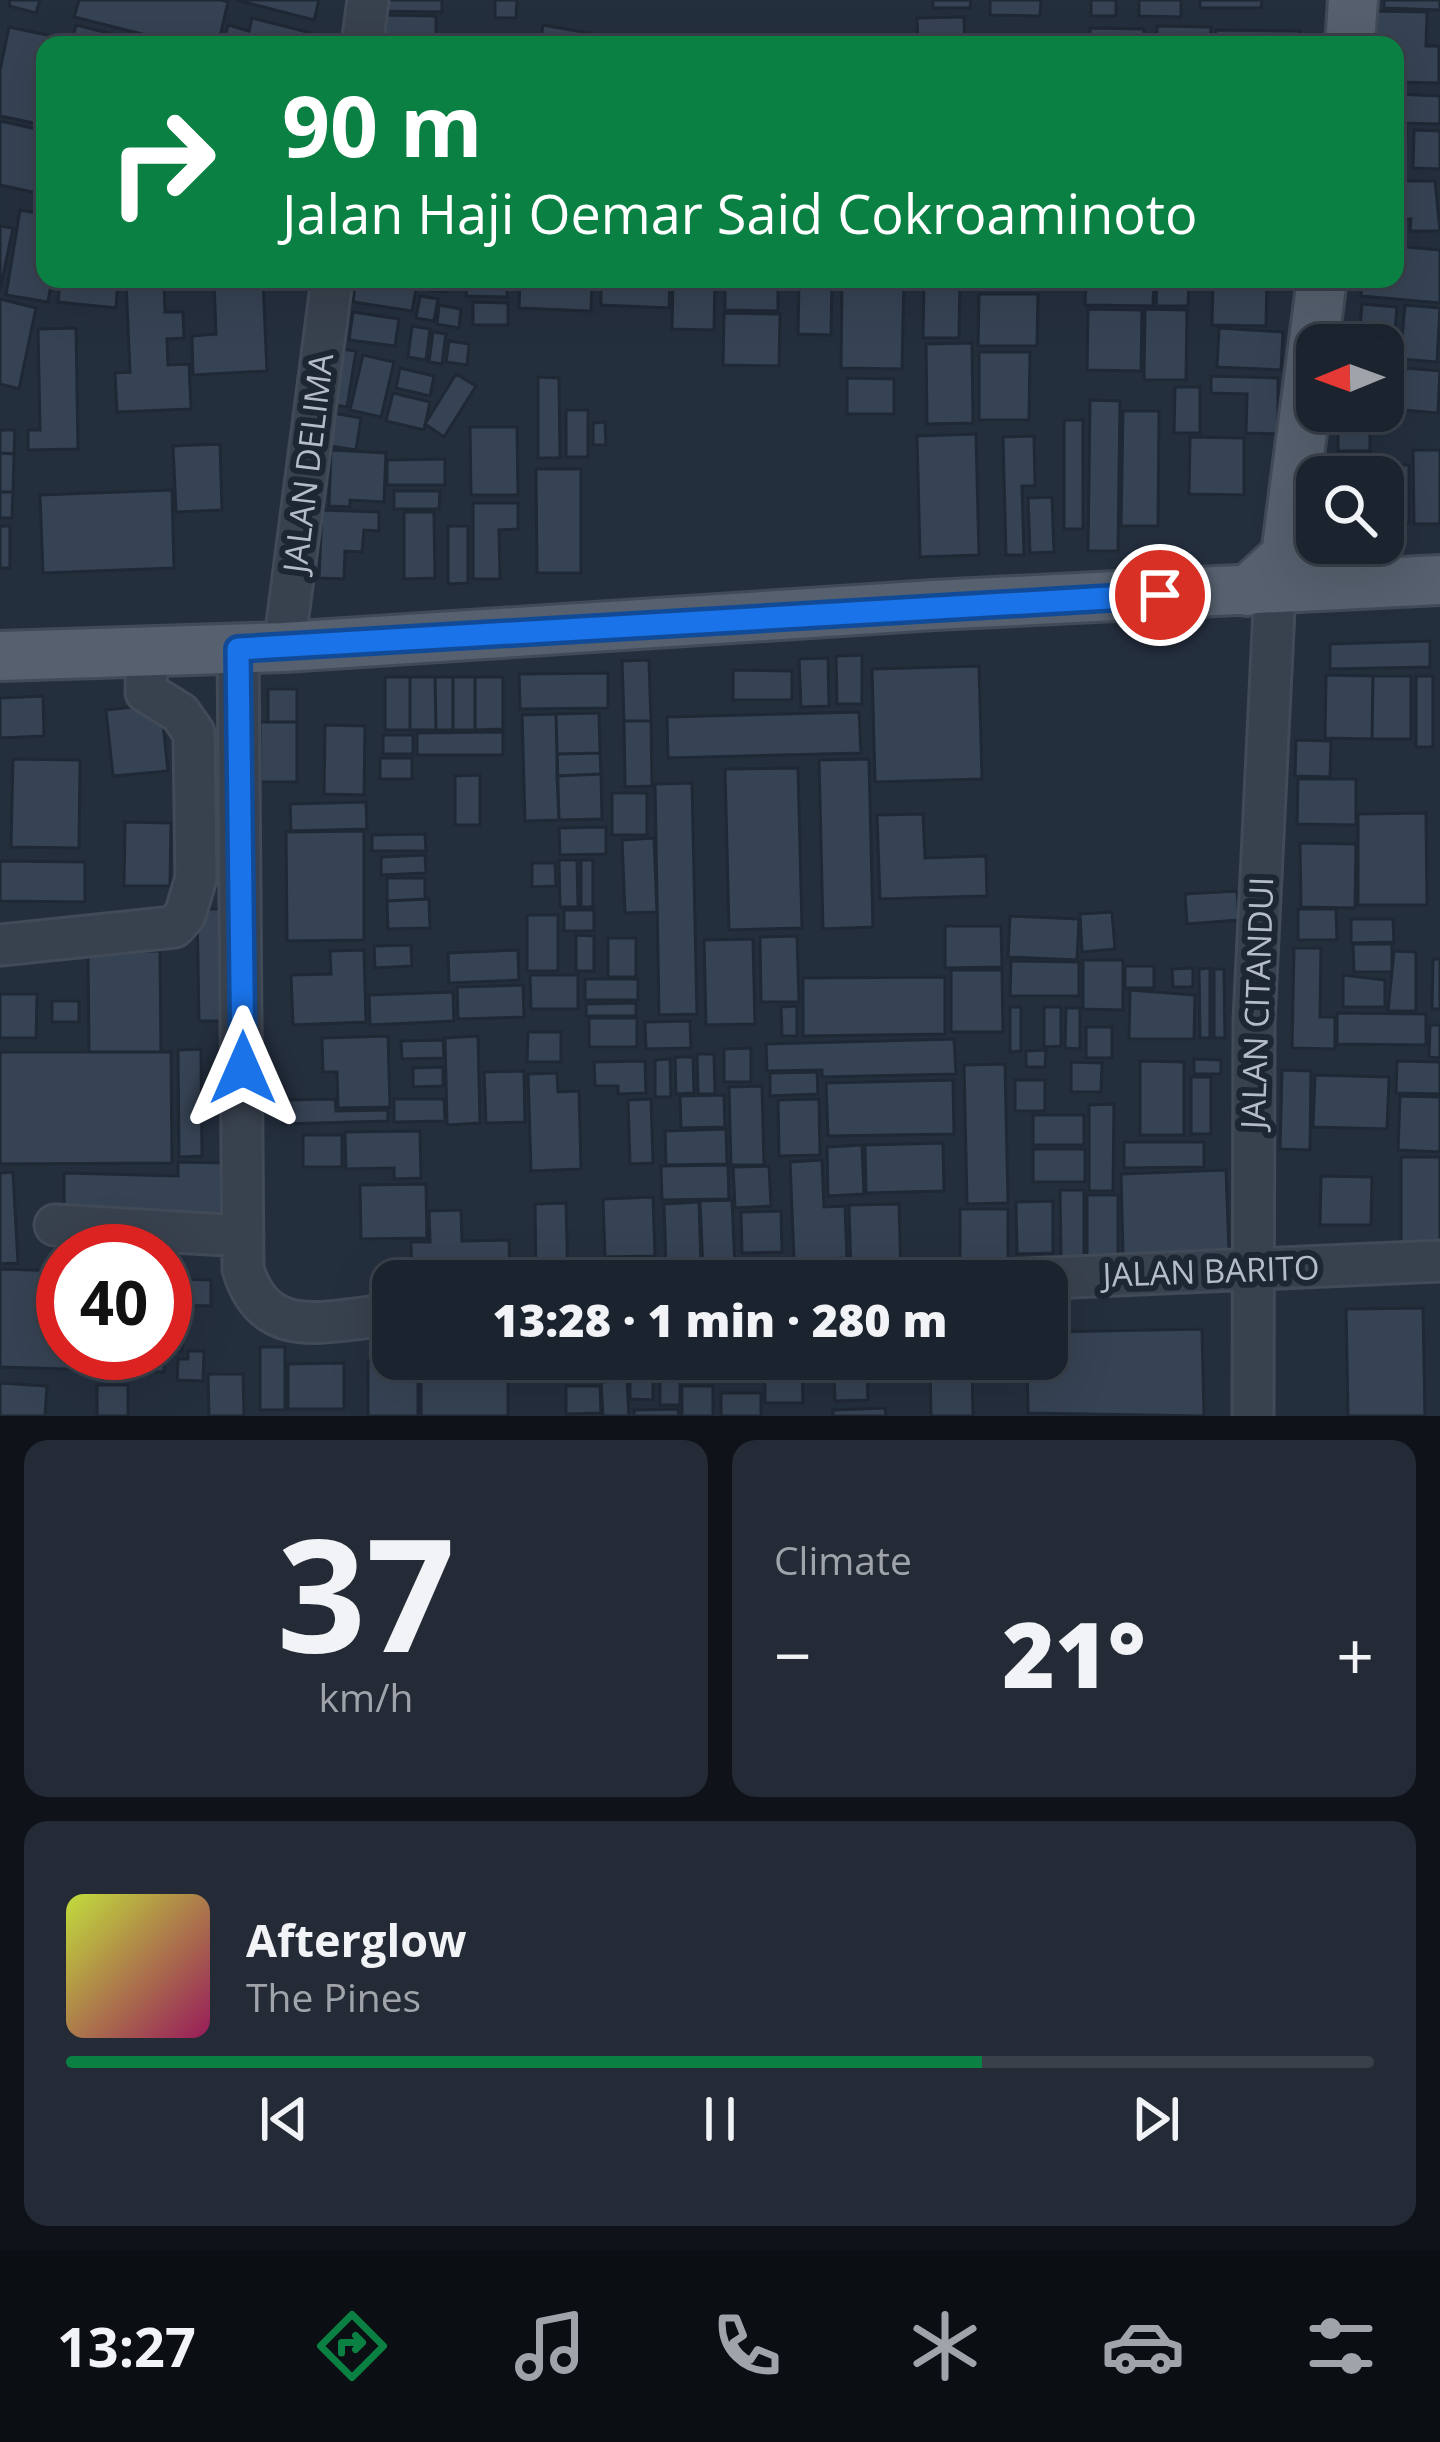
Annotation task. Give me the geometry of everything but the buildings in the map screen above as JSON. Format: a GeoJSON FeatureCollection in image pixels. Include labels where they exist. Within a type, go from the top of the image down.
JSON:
{"type":"FeatureCollection","features":[{"type":"Feature","properties":{"kind":"main road"},"geometry":{"type":"LineString","coordinates":[[1351,36],[1353,0]]}},
{"type":"Feature","properties":{"kind":"main road"},"geometry":{"type":"LineString","coordinates":[[1276,581],[1321,288]]}},
{"type":"Feature","properties":{"kind":"main road"},"geometry":{"type":"LineString","coordinates":[[0,656],[261,648],[1276,581],[1440,580]]}},
{"type":"Feature","properties":{"kind":"street"},"geometry":{"type":"LineString","coordinates":[[363,36],[368,0]]}},
{"type":"Feature","properties":{"kind":"street","name":"JALAN DELIMA"},"geometry":{"type":"LineString","coordinates":[[330,288],[261,648],[243,1269],[252,1299],[268,1316],[297,1321],[372,1316]]}},
{"type":"Feature","properties":{"kind":"street","name":"JALAN CITANDUI"},"geometry":{"type":"LineString","coordinates":[[1253,1416],[1253,1021],[1276,581]]}},
{"type":"Feature","properties":{"kind":"street"},"geometry":{"type":"LineString","coordinates":[[0,945],[174,927],[185,915],[196,878],[194,733],[180,712],[146,692],[147,651]]}},
{"type":"Feature","properties":{"kind":"street"},"geometry":{"type":"LineString","coordinates":[[192,1233],[243,1236]]}},
{"type":"Feature","properties":{"kind":"street","name":"JALAN BARITO"},"geometry":{"type":"LineString","coordinates":[[1068,1277],[1440,1262]]}},
{"type":"Feature","properties":{"kind":"route"},"geometry":{"type":"LineString","coordinates":[[243,1068],[238,649],[1160,595]]}}]}
